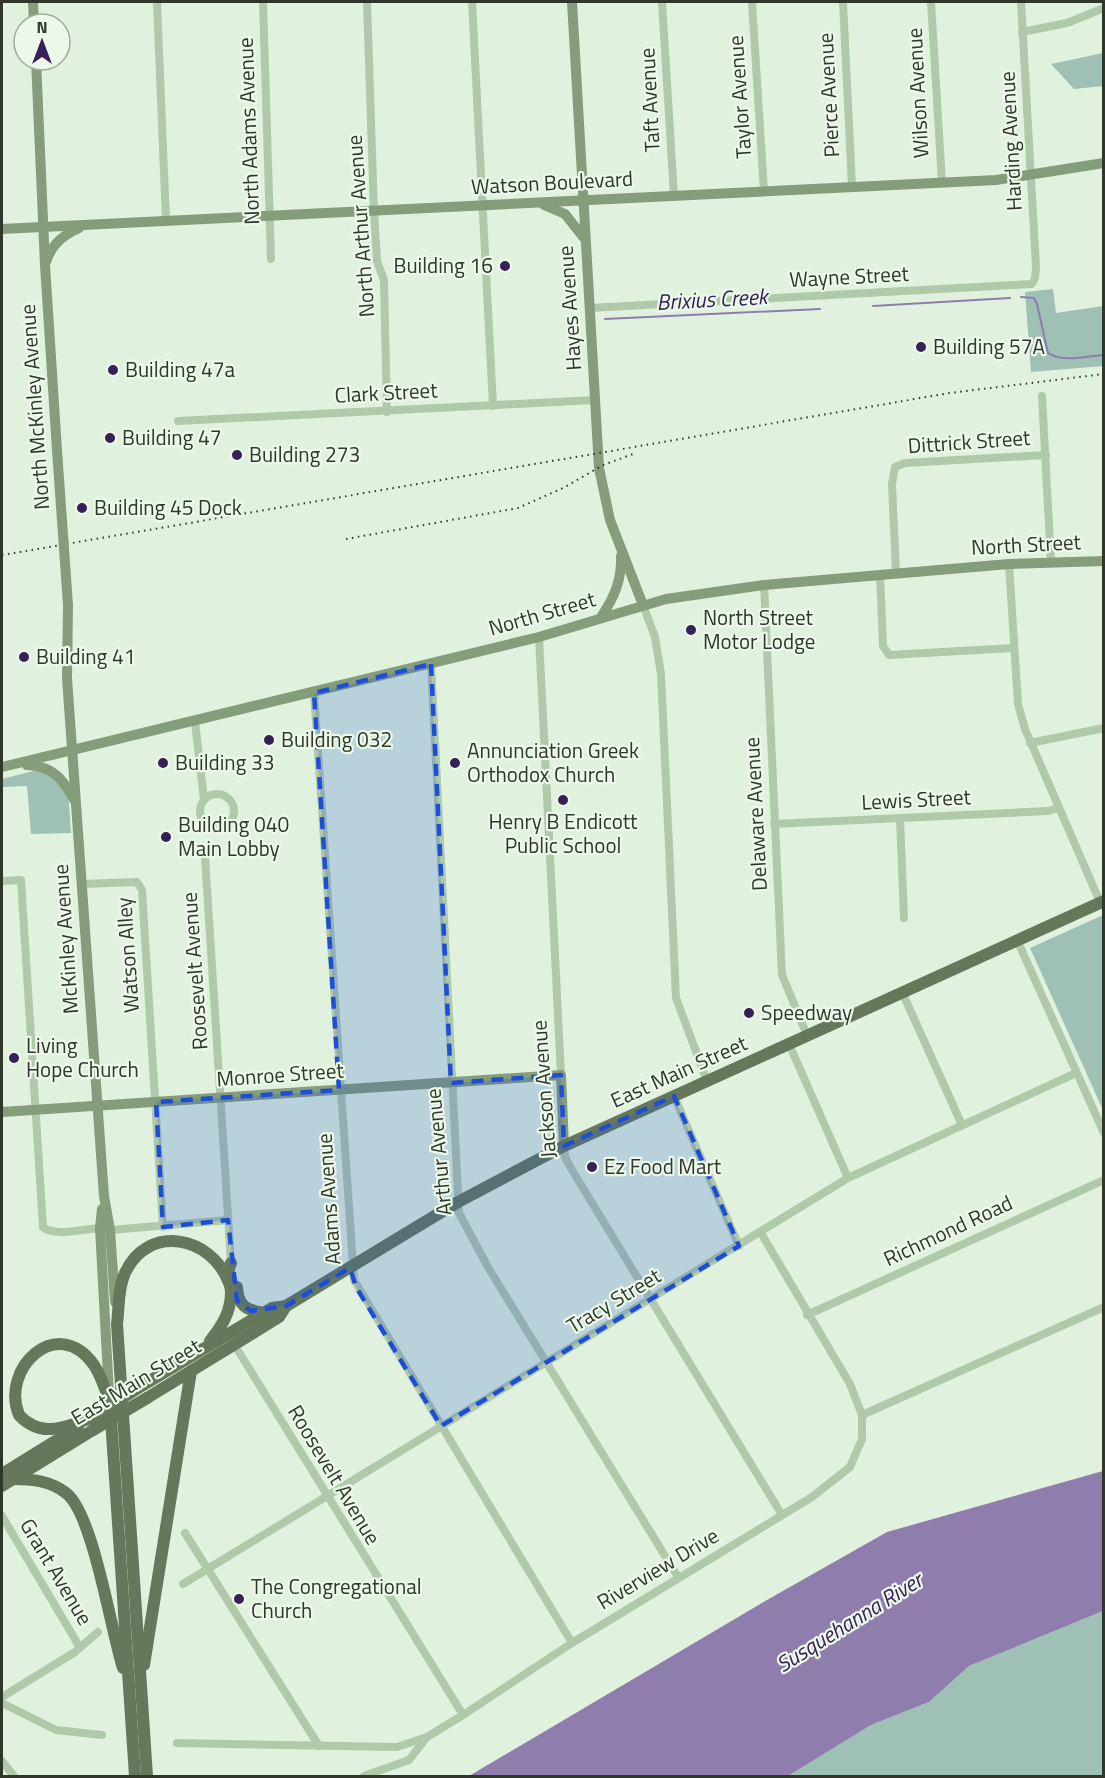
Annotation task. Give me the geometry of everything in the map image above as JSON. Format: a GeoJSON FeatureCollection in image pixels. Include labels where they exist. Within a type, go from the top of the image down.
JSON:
{"type":"FeatureCollection","features":[{"type":"Feature","properties":{"kind":"main road","name":"East Main Street"},"geometry":{"type":"LineString","coordinates":[[2,1486],[7,1476],[92,1424],[143,1385],[272,1308],[286,1306],[458,1202],[564,1146],[1102,902]]}},
{"type":"Feature","properties":{"kind":"main road"},"geometry":{"type":"LineString","coordinates":[[147,1776],[117,1324],[125,1273],[142,1252],[153,1246],[178,1241],[202,1248],[220,1265],[229,1283]]}},
{"type":"Feature","properties":{"kind":"main road"},"geometry":{"type":"LineString","coordinates":[[203,1348],[225,1319],[231,1293],[228,1269],[231,1263],[236,1269],[237,1301],[251,1311],[264,1313]]}},
{"type":"Feature","properties":{"kind":"main road","name":"East Main Street"},"geometry":{"type":"LineString","coordinates":[[92,1424],[147,1398],[279,1317],[286,1306]]}},
{"type":"Feature","properties":{"kind":"main road"},"geometry":{"type":"LineString","coordinates":[[92,1424],[55,1429],[29,1424],[15,1411],[9,1397],[9,1379],[21,1356],[37,1346],[56,1345],[73,1348],[94,1365],[110,1404],[135,1776]]}},
{"type":"Feature","properties":{"kind":"main road"},"geometry":{"type":"LineString","coordinates":[[142,1705],[144,1664],[190,1371]]}},
{"type":"Feature","properties":{"kind":"main road"},"geometry":{"type":"LineString","coordinates":[[7,1476],[31,1479],[54,1486],[68,1494],[76,1504],[86,1527],[130,1691]]}},
{"type":"Feature","properties":{"kind":"street"},"geometry":{"type":"LineString","coordinates":[[157,2],[166,221]]}},
{"type":"Feature","properties":{"kind":"street","name":"North Adams Avenue"},"geometry":{"type":"LineString","coordinates":[[262,2],[271,259]]}},
{"type":"Feature","properties":{"kind":"street","name":"North Arthur Avenue"},"geometry":{"type":"LineString","coordinates":[[368,2],[374,212],[377,261],[384,280],[387,412]]}},
{"type":"Feature","properties":{"kind":"street"},"geometry":{"type":"LineString","coordinates":[[472,2],[493,406]]}},
{"type":"Feature","properties":{"kind":"street","name":"Hayes Avenue"},"geometry":{"type":"LineString","coordinates":[[572,2],[601,483],[610,520],[643,605]]}},
{"type":"Feature","properties":{"kind":"street","name":"Taft Avenue"},"geometry":{"type":"LineString","coordinates":[[662,2],[674,196]]}},
{"type":"Feature","properties":{"kind":"street","name":"Taylor Avenue"},"geometry":{"type":"LineString","coordinates":[[752,2],[764,191]]}},
{"type":"Feature","properties":{"kind":"street","name":"Pierce Avenue"},"geometry":{"type":"LineString","coordinates":[[843,2],[852,187]]}},
{"type":"Feature","properties":{"kind":"street","name":"Wilson Avenue"},"geometry":{"type":"LineString","coordinates":[[931,2],[942,183]]}},
{"type":"Feature","properties":{"kind":"street","name":"Harding Avenue"},"geometry":{"type":"LineString","coordinates":[[1021,2],[1035,278]]}},
{"type":"Feature","properties":{"kind":"street"},"geometry":{"type":"LineString","coordinates":[[1022,32],[1067,23],[1104,8]]}},
{"type":"Feature","properties":{"kind":"street","name":"North McKinley Avenue"},"geometry":{"type":"LineString","coordinates":[[37,72],[45,265],[68,605],[67,678],[73,750]]}},
{"type":"Feature","properties":{"kind":"street","name":"Watson Boulevard"},"geometry":{"type":"LineString","coordinates":[[2,229],[942,183],[1031,176],[1104,163]]}},
{"type":"Feature","properties":{"kind":"street"},"geometry":{"type":"LineString","coordinates":[[538,203],[565,214],[585,238]]}},
{"type":"Feature","properties":{"kind":"street"},"geometry":{"type":"LineString","coordinates":[[45,265],[55,244],[62,236],[85,225]]}},
{"type":"Feature","properties":{"kind":"street","name":"Wayne Street"},"geometry":{"type":"LineString","coordinates":[[590,308],[1025,286],[1032,284],[1035,278]]}},
{"type":"Feature","properties":{"kind":"street"},"geometry":{"type":"LineString","coordinates":[[1042,396],[1051,562]]}},
{"type":"Feature","properties":{"kind":"street","name":"Clark Street"},"geometry":{"type":"LineString","coordinates":[[178,421],[595,400]]}},
{"type":"Feature","properties":{"kind":"street","name":"Dittrick Street"},"geometry":{"type":"LineString","coordinates":[[896,573],[892,484],[895,467],[905,463],[1046,455]]}},
{"type":"Feature","properties":{"kind":"street"},"geometry":{"type":"LineString","coordinates":[[601,618],[615,595],[620,576],[620,547]]}},
{"type":"Feature","properties":{"kind":"street","name":"North Street"},"geometry":{"type":"LineString","coordinates":[[6,765],[195,722],[539,637],[643,605],[764,585],[1009,564],[1104,561]]}},
{"type":"Feature","properties":{"kind":"street"},"geometry":{"type":"LineString","coordinates":[[1009,564],[1018,704],[1030,743],[1102,902]]}},
{"type":"Feature","properties":{"kind":"street"},"geometry":{"type":"LineString","coordinates":[[880,575],[884,646],[890,655],[1013,648]]}},
{"type":"Feature","properties":{"kind":"street","name":"Delaware Avenue"},"geometry":{"type":"LineString","coordinates":[[764,585],[782,975],[807,1035]]}},
{"type":"Feature","properties":{"kind":"street"},"geometry":{"type":"LineString","coordinates":[[643,605],[655,637],[661,674],[676,998],[707,1081]]}},
{"type":"Feature","properties":{"kind":"street","name":"Jackson Avenue"},"geometry":{"type":"LineString","coordinates":[[539,637],[565,1157],[782,1515]]}},
{"type":"Feature","properties":{"kind":"street","name":"Arthur Avenue"},"geometry":{"type":"LineString","coordinates":[[431,664],[451,1083],[458,1202],[462,1220],[678,1577]]}},
{"type":"Feature","properties":{"kind":"street","name":"Adams Avenue"},"geometry":{"type":"LineString","coordinates":[[314,693],[351,1267],[356,1287],[572,1643]]}},
{"type":"Feature","properties":{"kind":"street"},"geometry":{"type":"LineString","coordinates":[[195,722],[204,800],[201,813],[207,825],[221,828],[231,822],[235,812],[227,797],[216,795],[204,800]]}},
{"type":"Feature","properties":{"kind":"street"},"geometry":{"type":"LineString","coordinates":[[1030,743],[1104,728]]}},
{"type":"Feature","properties":{"kind":"street","name":"McKinley Avenue"},"geometry":{"type":"LineString","coordinates":[[73,750],[104,1196],[110,1404]]}},
{"type":"Feature","properties":{"kind":"street"},"geometry":{"type":"LineString","coordinates":[[6,765],[40,765],[56,774],[66,783],[77,805]]}},
{"type":"Feature","properties":{"kind":"street","name":"Lewis Street"},"geometry":{"type":"LineString","coordinates":[[774,824],[900,819],[1059,808]]}},
{"type":"Feature","properties":{"kind":"street"},"geometry":{"type":"LineString","coordinates":[[900,819],[904,918]]}},
{"type":"Feature","properties":{"kind":"street","name":"Roosevelt Avenue"},"geometry":{"type":"LineString","coordinates":[[205,856],[231,1263]]}},
{"type":"Feature","properties":{"kind":"street"},"geometry":{"type":"LineString","coordinates":[[2,881],[21,880],[43,1227],[47,1230],[59,1231],[163,1227],[228,1220]]}},
{"type":"Feature","properties":{"kind":"street","name":"Watson Alley"},"geometry":{"type":"LineString","coordinates":[[82,884],[137,882],[141,885],[163,1227]]}},
{"type":"Feature","properties":{"kind":"street"},"geometry":{"type":"LineString","coordinates":[[1017,940],[1104,1133]]}},
{"type":"Feature","properties":{"kind":"street"},"geometry":{"type":"LineString","coordinates":[[902,992],[962,1125]]}},
{"type":"Feature","properties":{"kind":"street"},"geometry":{"type":"LineString","coordinates":[[789,1044],[848,1178]]}},
{"type":"Feature","properties":{"kind":"street","name":"Tracy Street"},"geometry":{"type":"LineString","coordinates":[[183,1584],[848,1178],[1076,1073]]}},
{"type":"Feature","properties":{"kind":"street","name":"Monroe Street"},"geometry":{"type":"LineString","coordinates":[[2,1112],[561,1075]]}},
{"type":"Feature","properties":{"kind":"street"},"geometry":{"type":"LineString","coordinates":[[674,1096],[739,1246]]}},
{"type":"Feature","properties":{"kind":"street","name":"Richmond Road"},"geometry":{"type":"LineString","coordinates":[[807,1315],[1104,1180]]}},
{"type":"Feature","properties":{"kind":"street","name":"McKinley Avenue"},"geometry":{"type":"LineString","coordinates":[[105,1229],[117,1324]]}},
{"type":"Feature","properties":{"kind":"street"},"geometry":{"type":"LineString","coordinates":[[761,1233],[849,1384],[862,1415],[1104,1306]]}},
{"type":"Feature","properties":{"kind":"street","name":"Roosevelt Avenue"},"geometry":{"type":"LineString","coordinates":[[234,1344],[326,1497],[463,1715]]}},
{"type":"Feature","properties":{"kind":"street","name":"Riverview Drive"},"geometry":{"type":"LineString","coordinates":[[177,1743],[397,1747],[427,1737],[572,1643],[812,1497],[849,1467],[862,1439],[862,1415]]}},
{"type":"Feature","properties":{"kind":"street","name":"Grant Avenue"},"geometry":{"type":"LineString","coordinates":[[2,1516],[79,1646]]}},
{"type":"Feature","properties":{"kind":"street"},"geometry":{"type":"LineString","coordinates":[[186,1533],[319,1746]]}},
{"type":"Feature","properties":{"kind":"street"},"geometry":{"type":"LineString","coordinates":[[2,1697],[75,1652],[79,1646],[98,1632]]}},
{"type":"Feature","properties":{"kind":"street"},"geometry":{"type":"LineString","coordinates":[[2,1703],[56,1730],[102,1734]]}},
{"type":"Feature","properties":{"kind":"street"},"geometry":{"type":"LineString","coordinates":[[364,1776],[409,1760],[427,1737]]}},
{"type":"Feature","properties":{"kind":"street"},"geometry":{"type":"LineString","coordinates":[[2,1761],[14,1776]]}},
{"type":"Feature","properties":{"kind":"highlighted area"},"geometry":{"type":"Polygon","coordinates":[[[431,664],[451,1083],[561,1075],[564,1146],[674,1096],[739,1246],[441,1426],[356,1287],[350,1268],[286,1306],[251,1311],[237,1301],[228,1220],[163,1227],[156,1102],[339,1090],[314,693],[431,664]]]}},
{"type":"Feature","properties":{"kind":"shaded area"},"geometry":{"type":"Polygon","coordinates":[[[1103,53],[1103,86],[1074,89],[1051,64],[1103,53]]]}},
{"type":"Feature","properties":{"kind":"shaded area"},"geometry":{"type":"Polygon","coordinates":[[[1053,289],[1056,313],[1103,306],[1103,366],[1031,372],[1025,292],[1053,289]]]}},
{"type":"Feature","properties":{"kind":"shaded area"},"geometry":{"type":"Polygon","coordinates":[[[41,769],[68,788],[71,833],[31,834],[27,786],[2,787],[2,779],[41,769]]]}},
{"type":"Feature","properties":{"kind":"shaded area"},"geometry":{"type":"Polygon","coordinates":[[[1103,915],[1103,1110],[1030,948],[1103,915]]]}},
{"type":"Feature","properties":{"kind":"shaded area"},"geometry":{"type":"Polygon","coordinates":[[[1103,1611],[1103,1776],[788,1776],[871,1725],[929,1702],[969,1666],[1103,1611]]]}},
{"type":"Feature","properties":{"kind":"water","name":"Susquehanna River"},"geometry":{"type":"Polygon","coordinates":[[[1103,1471],[1103,1611],[969,1666],[929,1702],[871,1725],[788,1776],[469,1776],[887,1532],[1103,1471]]]}},
{"type":"Feature","properties":{"kind":"waterway","name":"Brixius Creek"},"geometry":{"type":"LineString","coordinates":[[1021,297],[1034,298],[1037,304],[1048,353],[1061,358],[1104,355]]}},
{"type":"Feature","properties":{"kind":"waterway","name":"Brixius Creek"},"geometry":{"type":"LineString","coordinates":[[873,306],[1010,298]]}},
{"type":"Feature","properties":{"kind":"waterway","name":"Brixius Creek"},"geometry":{"type":"LineString","coordinates":[[605,319],[820,309]]}},
{"type":"Feature","properties":{"kind":"railway"},"geometry":{"type":"LineString","coordinates":[[2,555],[950,393],[1104,374]]}},
{"type":"Feature","properties":{"kind":"railway"},"geometry":{"type":"LineString","coordinates":[[346,539],[518,508],[563,488],[603,465],[633,454]]}},
{"type":"Feature","properties":{"kind":"place","name":"Building 16"},"geometry":{"type":"Point","coordinates":[505,266]}},
{"type":"Feature","properties":{"kind":"place","name":"Building 57A"},"geometry":{"type":"Point","coordinates":[921,347]}},
{"type":"Feature","properties":{"kind":"place","name":"Building 47a"},"geometry":{"type":"Point","coordinates":[113,370]}},
{"type":"Feature","properties":{"kind":"place","name":"Building 47"},"geometry":{"type":"Point","coordinates":[110,438]}},
{"type":"Feature","properties":{"kind":"place","name":"Building 273"},"geometry":{"type":"Point","coordinates":[237,455]}},
{"type":"Feature","properties":{"kind":"place","name":"Building 45 Dock"},"geometry":{"type":"Point","coordinates":[82,508]}},
{"type":"Feature","properties":{"kind":"place","name":"North Street Motor Lodge"},"geometry":{"type":"Point","coordinates":[691,630]}},
{"type":"Feature","properties":{"kind":"place","name":"Building 41"},"geometry":{"type":"Point","coordinates":[24,657]}},
{"type":"Feature","properties":{"kind":"place","name":"Building 032"},"geometry":{"type":"Point","coordinates":[269,740]}},
{"type":"Feature","properties":{"kind":"place","name":"Building 33"},"geometry":{"type":"Point","coordinates":[163,763]}},
{"type":"Feature","properties":{"kind":"place","name":"Annunciation Greek Orthodox Church"},"geometry":{"type":"Point","coordinates":[455,763]}},
{"type":"Feature","properties":{"kind":"place","name":"Henry B Endicott Public School"},"geometry":{"type":"Point","coordinates":[563,800]}},
{"type":"Feature","properties":{"kind":"place","name":"Building 040 Main Lobby"},"geometry":{"type":"Point","coordinates":[166,837]}},
{"type":"Feature","properties":{"kind":"place","name":"Speedway"},"geometry":{"type":"Point","coordinates":[749,1013]}},
{"type":"Feature","properties":{"kind":"place","name":"Living Hope Church"},"geometry":{"type":"Point","coordinates":[14,1058]}},
{"type":"Feature","properties":{"kind":"place","name":"Ez Food Mart"},"geometry":{"type":"Point","coordinates":[592,1167]}},
{"type":"Feature","properties":{"kind":"place","name":"The Congregational Church"},"geometry":{"type":"Point","coordinates":[239,1599]}}]}
